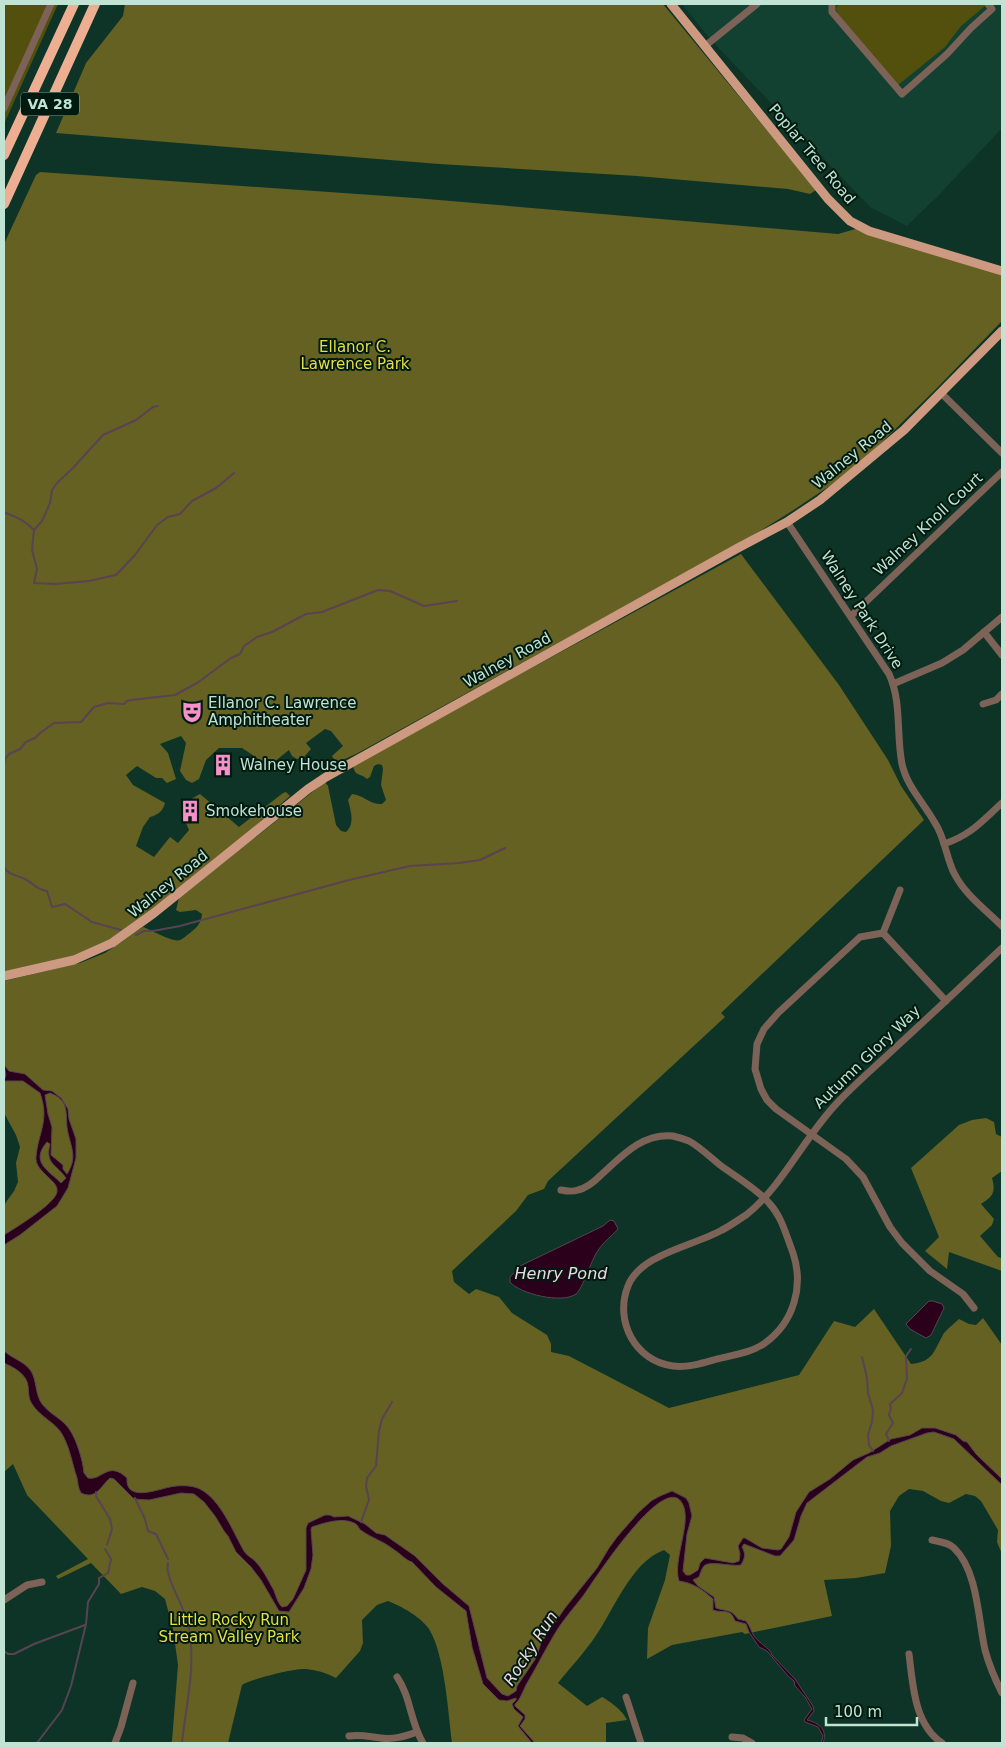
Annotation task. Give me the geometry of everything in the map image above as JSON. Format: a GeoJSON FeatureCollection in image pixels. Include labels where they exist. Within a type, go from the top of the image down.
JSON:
{"type":"FeatureCollection","features":[{"type":"Feature","properties":{"kind":"highway","name":"VA 28"},"geometry":{"type":"LineString","coordinates":[[4,155],[74,4]]}},
{"type":"Feature","properties":{"kind":"highway","name":"VA 28"},"geometry":{"type":"LineString","coordinates":[[4,204],[95,4]]}},
{"type":"Feature","properties":{"kind":"main road","name":"Poplar Tree Road"},"geometry":{"type":"LineString","coordinates":[[671,4],[828,199],[850,220],[869,231],[883,236],[1002,271]]}},
{"type":"Feature","properties":{"kind":"main road","name":"Walney Road"},"geometry":{"type":"LineString","coordinates":[[4,976],[74,960],[94,953],[112,943],[154,913],[289,804],[326,777],[787,522],[820,500],[904,430],[1002,331]]}},
{"type":"Feature","properties":{"kind":"street"},"geometry":{"type":"LineString","coordinates":[[4,108],[51,4]]}},
{"type":"Feature","properties":{"kind":"street"},"geometry":{"type":"LineString","coordinates":[[705,46],[756,4]]}},
{"type":"Feature","properties":{"kind":"street"},"geometry":{"type":"LineString","coordinates":[[832,4],[832,12],[902,94],[947,54],[992,9],[988,4]]}},
{"type":"Feature","properties":{"kind":"street"},"geometry":{"type":"LineString","coordinates":[[941,393],[1002,453]]}},
{"type":"Feature","properties":{"kind":"street","name":"Walney Knoll Court"},"geometry":{"type":"LineString","coordinates":[[850,616],[1002,472]]}},
{"type":"Feature","properties":{"kind":"street","name":"Walney Park Drive"},"geometry":{"type":"LineString","coordinates":[[787,522],[884,665],[893,684],[901,755],[912,789],[936,824],[954,873],[963,887],[973,900],[1002,926]]}},
{"type":"Feature","properties":{"kind":"street"},"geometry":{"type":"LineString","coordinates":[[893,684],[942,663],[963,650],[1002,617]]}},
{"type":"Feature","properties":{"kind":"street"},"geometry":{"type":"LineString","coordinates":[[984,632],[1002,654]]}},
{"type":"Feature","properties":{"kind":"street"},"geometry":{"type":"LineString","coordinates":[[983,704],[996,700],[1002,694]]}},
{"type":"Feature","properties":{"kind":"street"},"geometry":{"type":"LineString","coordinates":[[944,844],[970,833],[1002,803]]}},
{"type":"Feature","properties":{"kind":"street"},"geometry":{"type":"LineString","coordinates":[[883,933],[900,890]]}},
{"type":"Feature","properties":{"kind":"street"},"geometry":{"type":"LineString","coordinates":[[883,933],[946,1001]]}},
{"type":"Feature","properties":{"kind":"street"},"geometry":{"type":"LineString","coordinates":[[883,933],[860,937],[778,1013],[764,1029],[757,1044],[754,1069],[760,1089],[767,1100],[776,1109],[856,1168],[870,1189],[890,1227],[902,1243],[930,1271],[963,1294],[974,1308]]}},
{"type":"Feature","properties":{"kind":"street","name":"Autumn Glory Way"},"geometry":{"type":"LineString","coordinates":[[765,1198],[777,1212],[782,1222],[796,1264],[798,1282],[796,1297],[789,1315],[777,1333],[764,1344],[746,1352],[686,1367],[671,1366],[657,1361],[640,1351],[627,1332],[623,1316],[623,1303],[629,1283],[637,1272],[657,1258],[722,1231],[765,1198],[811,1134],[838,1102],[1002,948]]}},
{"type":"Feature","properties":{"kind":"street"},"geometry":{"type":"LineString","coordinates":[[561,1190],[576,1191],[587,1186],[632,1147],[644,1140],[674,1136],[689,1141],[765,1198]]}},
{"type":"Feature","properties":{"kind":"street"},"geometry":{"type":"LineString","coordinates":[[932,1540],[945,1542],[952,1546],[966,1566],[972,1581],[987,1658],[1002,1693]]}},
{"type":"Feature","properties":{"kind":"street"},"geometry":{"type":"LineString","coordinates":[[4,1600],[27,1585],[42,1582]]}},
{"type":"Feature","properties":{"kind":"street"},"geometry":{"type":"LineString","coordinates":[[909,1654],[921,1718],[930,1732],[942,1743]]}},
{"type":"Feature","properties":{"kind":"street"},"geometry":{"type":"LineString","coordinates":[[397,1677],[405,1688],[417,1732],[423,1743]]}},
{"type":"Feature","properties":{"kind":"street"},"geometry":{"type":"LineString","coordinates":[[114,1743],[121,1727],[133,1683]]}},
{"type":"Feature","properties":{"kind":"street"},"geometry":{"type":"LineString","coordinates":[[626,1697],[641,1743]]}},
{"type":"Feature","properties":{"kind":"street"},"geometry":{"type":"LineString","coordinates":[[349,1736],[360,1734],[393,1738],[417,1732]]}},
{"type":"Feature","properties":{"kind":"street"},"geometry":{"type":"LineString","coordinates":[[732,1737],[743,1738],[752,1743]]}},
{"type":"Feature","properties":{"kind":"shaded area"},"geometry":{"type":"Polygon","coordinates":[[[4,4],[58,4],[4,124],[4,4]]]}},
{"type":"Feature","properties":{"kind":"shaded area"},"geometry":{"type":"Polygon","coordinates":[[[682,4],[1002,4],[1002,128],[907,226],[870,207],[712,41],[682,4]]]}},
{"type":"Feature","properties":{"kind":"shaded area"},"geometry":{"type":"Polygon","coordinates":[[[838,4],[986,5],[961,26],[945,47],[898,85],[838,14],[836,9],[838,4]]]}},
{"type":"Feature","properties":{"kind":"green space"},"geometry":{"type":"Polygon","coordinates":[[[125,4],[663,4],[816,190],[810,194],[788,189],[637,176],[439,164],[56,133],[86,63],[123,16],[125,4]]]}},
{"type":"Feature","properties":{"kind":"green space","name":"Ellanor C. Lawrence Park"},"geometry":{"type":"Polygon","coordinates":[[[40,172],[415,198],[838,234],[859,228],[1002,275],[1002,321],[870,454],[831,485],[747,539],[356,754],[336,763],[332,756],[343,746],[331,731],[325,729],[306,743],[311,749],[304,757],[297,759],[292,756],[289,750],[269,766],[242,748],[219,748],[206,760],[199,779],[192,783],[186,780],[180,771],[186,743],[181,736],[160,744],[168,753],[176,779],[167,783],[162,778],[156,778],[137,766],[126,775],[133,785],[165,803],[158,814],[150,817],[143,827],[136,846],[154,857],[170,837],[178,843],[189,830],[183,816],[186,802],[200,794],[239,827],[283,793],[286,792],[290,796],[249,832],[128,930],[83,953],[4,972],[4,244],[36,175],[40,172]]]}},
{"type":"Feature","properties":{"kind":"green space","name":"Little Rocky Run Stream Valley Park"},"geometry":{"type":"Polygon","coordinates":[[[741,554],[839,685],[888,760],[901,786],[924,820],[721,1013],[725,1017],[548,1181],[544,1189],[528,1195],[516,1211],[452,1271],[454,1282],[469,1294],[476,1289],[499,1297],[512,1313],[547,1335],[551,1344],[551,1352],[569,1356],[669,1408],[799,1375],[834,1321],[855,1327],[874,1309],[911,1364],[919,1363],[929,1358],[944,1333],[959,1319],[976,1325],[983,1318],[1002,1345],[1002,1554],[997,1542],[998,1530],[981,1501],[975,1496],[966,1494],[949,1503],[941,1501],[923,1491],[909,1489],[899,1496],[890,1511],[891,1546],[885,1573],[856,1578],[824,1580],[832,1616],[745,1634],[742,1632],[672,1645],[647,1659],[648,1628],[665,1580],[670,1555],[664,1550],[652,1556],[633,1576],[595,1637],[558,1683],[587,1706],[602,1697],[623,1714],[627,1720],[606,1723],[606,1743],[452,1743],[445,1684],[439,1653],[434,1640],[429,1629],[421,1620],[405,1609],[388,1601],[377,1605],[362,1620],[363,1643],[360,1651],[336,1678],[318,1671],[300,1669],[273,1674],[247,1683],[242,1685],[228,1743],[170,1743],[172,1741],[178,1665],[173,1629],[165,1599],[155,1591],[142,1587],[121,1594],[91,1563],[58,1579],[56,1576],[88,1559],[27,1495],[13,1464],[4,1472],[4,1205],[18,1182],[16,1163],[20,1147],[4,1113],[4,981],[80,963],[105,953],[143,927],[173,940],[181,939],[198,925],[202,914],[196,910],[180,912],[176,910],[179,898],[325,782],[328,786],[336,825],[341,831],[346,832],[351,825],[348,800],[352,794],[378,804],[382,804],[386,800],[381,785],[382,765],[374,766],[370,777],[367,779],[355,772],[353,765],[741,554]]]}},
{"type":"Feature","properties":{"kind":"green space"},"geometry":{"type":"Polygon","coordinates":[[[986,1118],[994,1122],[996,1134],[1002,1137],[1002,1171],[992,1178],[994,1187],[992,1194],[981,1204],[994,1219],[992,1225],[980,1236],[998,1257],[1002,1258],[1002,1271],[949,1252],[947,1269],[925,1251],[939,1237],[911,1168],[959,1125],[972,1120],[986,1118]]]}},
{"type":"Feature","properties":{"kind":"water"},"geometry":{"type":"Polygon","coordinates":[[[4,1065],[9,1071],[25,1074],[43,1090],[52,1091],[61,1098],[68,1109],[69,1119],[76,1139],[76,1158],[68,1188],[57,1206],[4,1245],[4,1235],[42,1209],[55,1197],[57,1192],[57,1187],[39,1168],[36,1160],[44,1119],[40,1093],[23,1081],[4,1081],[6,1075],[4,1065]],[[50,1093],[45,1095],[52,1127],[51,1155],[63,1165],[63,1169],[67,1174],[72,1163],[73,1154],[67,1127],[66,1110],[62,1100],[50,1093]],[[47,1142],[40,1155],[41,1160],[46,1170],[61,1183],[66,1178],[50,1160],[50,1144],[47,1142]]]}},
{"type":"Feature","properties":{"kind":"water","name":"Henry Pond"},"geometry":{"type":"Polygon","coordinates":[[[610,1220],[614,1221],[618,1229],[604,1242],[597,1252],[576,1294],[570,1297],[552,1298],[532,1294],[510,1282],[510,1277],[520,1266],[603,1226],[610,1220]]]}},
{"type":"Feature","properties":{"kind":"water"},"geometry":{"type":"Polygon","coordinates":[[[929,1301],[942,1304],[944,1308],[931,1335],[926,1338],[910,1329],[906,1324],[929,1301]]]}},
{"type":"Feature","properties":{"kind":"water"},"geometry":{"type":"Polygon","coordinates":[[[4,1351],[31,1371],[42,1404],[69,1428],[80,1454],[84,1473],[88,1478],[115,1471],[127,1478],[128,1486],[131,1490],[137,1492],[151,1492],[177,1486],[189,1486],[200,1489],[220,1508],[245,1552],[264,1573],[282,1607],[287,1606],[293,1599],[306,1570],[306,1528],[308,1523],[325,1515],[334,1517],[348,1516],[365,1524],[376,1533],[385,1535],[415,1556],[443,1584],[469,1606],[487,1678],[502,1694],[508,1696],[516,1691],[517,1686],[536,1658],[541,1643],[565,1608],[597,1568],[617,1537],[638,1513],[651,1501],[660,1496],[672,1491],[686,1498],[689,1503],[692,1516],[687,1534],[683,1571],[686,1575],[690,1575],[698,1570],[700,1563],[705,1558],[733,1563],[739,1561],[738,1546],[743,1538],[762,1548],[781,1549],[789,1537],[796,1512],[809,1492],[830,1479],[853,1460],[869,1453],[891,1439],[910,1435],[922,1428],[935,1428],[956,1435],[967,1442],[976,1454],[1002,1479],[1002,1485],[954,1439],[934,1432],[927,1433],[867,1457],[807,1503],[794,1540],[780,1556],[775,1556],[744,1544],[742,1547],[744,1556],[741,1565],[707,1564],[704,1566],[699,1577],[693,1580],[698,1586],[714,1597],[716,1608],[730,1612],[738,1619],[746,1621],[754,1636],[795,1679],[813,1706],[814,1711],[807,1720],[819,1725],[824,1734],[823,1743],[821,1743],[823,1736],[818,1727],[804,1720],[812,1709],[805,1697],[795,1686],[794,1681],[767,1651],[759,1647],[746,1624],[735,1621],[729,1612],[713,1610],[713,1599],[709,1595],[693,1585],[679,1581],[678,1562],[684,1530],[685,1511],[682,1503],[673,1497],[660,1502],[630,1532],[560,1625],[515,1704],[525,1715],[525,1719],[520,1726],[535,1743],[532,1743],[518,1726],[523,1717],[514,1709],[512,1704],[516,1698],[507,1701],[499,1700],[483,1684],[472,1647],[466,1611],[436,1587],[412,1562],[349,1521],[333,1521],[312,1527],[313,1555],[311,1569],[304,1588],[289,1612],[279,1611],[261,1580],[236,1552],[215,1516],[204,1502],[194,1494],[181,1493],[149,1500],[134,1499],[114,1479],[110,1478],[94,1494],[86,1495],[81,1493],[65,1439],[55,1426],[32,1404],[25,1378],[15,1369],[4,1363],[4,1351]]]}},
{"type":"Feature","properties":{"kind":"waterway"},"geometry":{"type":"LineString","coordinates":[[158,406],[153,407],[136,420],[103,435],[52,490],[50,503],[42,521],[34,530],[32,550],[37,569],[34,583],[55,584],[89,581],[116,575],[135,555],[157,525],[168,517],[180,514],[192,501],[216,488],[234,473]]}},
{"type":"Feature","properties":{"kind":"waterway"},"geometry":{"type":"LineString","coordinates":[[4,512],[23,521],[34,530]]}},
{"type":"Feature","properties":{"kind":"waterway"},"geometry":{"type":"LineString","coordinates":[[4,765],[5,759],[9,754],[20,749],[26,742],[35,738],[54,723],[81,722],[94,707],[108,703],[124,704],[131,700],[175,695],[197,683],[231,658],[240,654],[244,646],[257,637],[272,632],[306,614],[322,612],[378,590],[390,591],[424,606],[457,601]]}},
{"type":"Feature","properties":{"kind":"waterway"},"geometry":{"type":"LineString","coordinates":[[136,935],[144,931],[180,926],[349,880],[410,866],[480,860],[505,848]]}},
{"type":"Feature","properties":{"kind":"waterway"},"geometry":{"type":"LineString","coordinates":[[4,867],[10,873],[47,891],[52,907],[65,904],[92,922],[121,930]]}},
{"type":"Feature","properties":{"kind":"waterway"},"geometry":{"type":"LineString","coordinates":[[889,1441],[886,1434],[893,1423],[889,1415],[890,1404],[902,1393],[907,1379],[906,1356],[911,1349]]}},
{"type":"Feature","properties":{"kind":"waterway"},"geometry":{"type":"LineString","coordinates":[[862,1357],[873,1410],[868,1435],[869,1445],[873,1451]]}},
{"type":"Feature","properties":{"kind":"waterway"},"geometry":{"type":"LineString","coordinates":[[361,1522],[369,1500],[366,1486],[367,1478],[376,1466],[382,1419],[392,1402]]}},
{"type":"Feature","properties":{"kind":"waterway"},"geometry":{"type":"LineString","coordinates":[[96,1492],[96,1496],[110,1519],[112,1529],[107,1545]]}},
{"type":"Feature","properties":{"kind":"waterway"},"geometry":{"type":"LineString","coordinates":[[135,1498],[145,1519],[148,1531],[156,1534],[168,1559]]}},
{"type":"Feature","properties":{"kind":"waterway"},"geometry":{"type":"LineString","coordinates":[[37,1743],[62,1710],[71,1686],[86,1624],[88,1602],[99,1584],[99,1578],[108,1573],[111,1559],[105,1549]]}},
{"type":"Feature","properties":{"kind":"waterway"},"geometry":{"type":"LineString","coordinates":[[168,1563],[169,1576],[186,1617],[190,1639],[190,1684],[182,1743]]}},
{"type":"Feature","properties":{"kind":"waterway"},"geometry":{"type":"LineString","coordinates":[[4,1651],[8,1654],[14,1654],[34,1644],[85,1625]]}},
{"type":"Feature","properties":{"kind":"place","name":"Ellanor C. Lawrence Amphitheater"},"geometry":{"type":"Point","coordinates":[192,712]}},
{"type":"Feature","properties":{"kind":"place","name":"Walney House"},"geometry":{"type":"Point","coordinates":[223,765]}},
{"type":"Feature","properties":{"kind":"place","name":"Smokehouse"},"geometry":{"type":"Point","coordinates":[190,811]}},
{"type":"Feature","properties":{"kind":"water label","name":"Rocky Run"},"geometry":{"type":"Point","coordinates":[530,1648]}}]}
